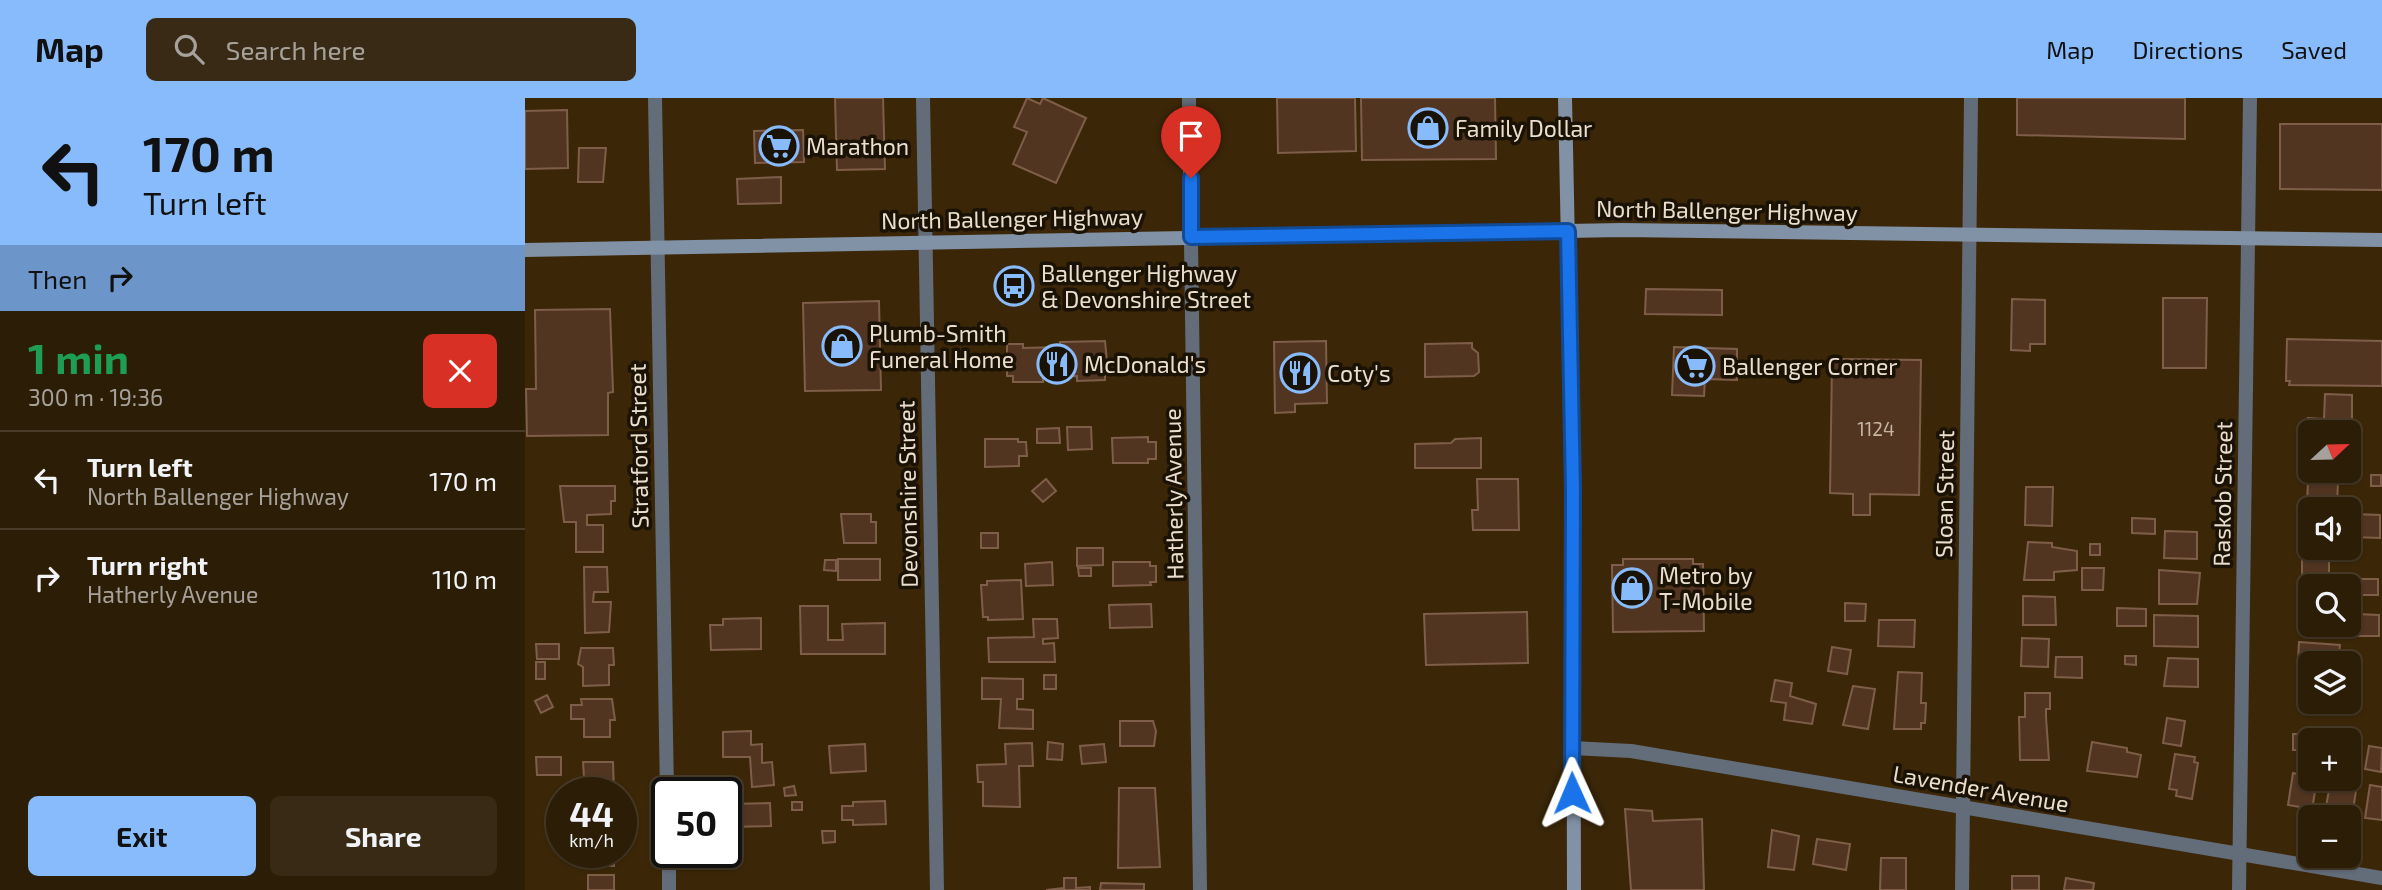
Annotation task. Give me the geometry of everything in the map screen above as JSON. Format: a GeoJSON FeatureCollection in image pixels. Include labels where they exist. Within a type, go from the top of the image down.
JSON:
{"type":"FeatureCollection","features":[{"type":"Feature","properties":{"kind":"main road"},"geometry":{"type":"LineString","coordinates":[[1565,98],[1573,491],[1574,890]]}},
{"type":"Feature","properties":{"kind":"main road","name":"North Ballenger Highway"},"geometry":{"type":"LineString","coordinates":[[525,250],[1568,231],[2382,240]]}},
{"type":"Feature","properties":{"kind":"street","name":"Stratford Street"},"geometry":{"type":"LineString","coordinates":[[655,98],[667,777]]}},
{"type":"Feature","properties":{"kind":"street","name":"Devonshire Street"},"geometry":{"type":"LineString","coordinates":[[923,98],[937,890]]}},
{"type":"Feature","properties":{"kind":"street","name":"Hatherly Avenue"},"geometry":{"type":"LineString","coordinates":[[1189,98],[1200,890]]}},
{"type":"Feature","properties":{"kind":"street","name":"Sloan Street"},"geometry":{"type":"LineString","coordinates":[[1962,890],[1971,98]]}},
{"type":"Feature","properties":{"kind":"street","name":"Raskob Street"},"geometry":{"type":"LineString","coordinates":[[2239,890],[2250,98]]}},
{"type":"Feature","properties":{"kind":"street","name":"Lavender Avenue"},"geometry":{"type":"LineString","coordinates":[[1572,748],[1631,751],[2382,878]]}},
{"type":"Feature","properties":{"kind":"street"},"geometry":{"type":"LineString","coordinates":[[669,868],[669,890]]}},
{"type":"Feature","properties":{"kind":"building"},"geometry":{"type":"Polygon","coordinates":[[[835,98],[883,98],[885,169],[837,170],[835,98]]]}},
{"type":"Feature","properties":{"kind":"building"},"geometry":{"type":"Polygon","coordinates":[[[1027,98],[1040,104],[1043,98],[1086,118],[1056,183],[1013,164],[1027,132],[1014,127],[1027,98]]]}},
{"type":"Feature","properties":{"kind":"building"},"geometry":{"type":"Polygon","coordinates":[[[1277,98],[1355,98],[1356,151],[1278,153],[1277,98]]]}},
{"type":"Feature","properties":{"kind":"building","name":"Family Dollar"},"geometry":{"type":"Polygon","coordinates":[[[1361,98],[1495,98],[1496,159],[1362,160],[1361,98]]]}},
{"type":"Feature","properties":{"kind":"building"},"geometry":{"type":"Polygon","coordinates":[[[2017,98],[2185,98],[2185,139],[2017,135],[2017,98]]]}},
{"type":"Feature","properties":{"kind":"building"},"geometry":{"type":"Polygon","coordinates":[[[567,110],[568,168],[525,169],[525,111],[567,110]]]}},
{"type":"Feature","properties":{"kind":"building"},"geometry":{"type":"Polygon","coordinates":[[[2280,124],[2382,124],[2382,190],[2280,189],[2280,124]]]}},
{"type":"Feature","properties":{"kind":"building","name":"Marathon"},"geometry":{"type":"Polygon","coordinates":[[[803,130],[804,162],[755,163],[754,131],[803,130]]]}},
{"type":"Feature","properties":{"kind":"building"},"geometry":{"type":"Polygon","coordinates":[[[579,148],[606,148],[603,182],[578,182],[579,148]]]}},
{"type":"Feature","properties":{"kind":"building","name":"Marathon"},"geometry":{"type":"Polygon","coordinates":[[[781,177],[781,203],[738,204],[737,179],[781,177]]]}},
{"type":"Feature","properties":{"kind":"building"},"geometry":{"type":"Polygon","coordinates":[[[1646,289],[1722,290],[1722,315],[1645,314],[1646,289]]]}},
{"type":"Feature","properties":{"kind":"building"},"geometry":{"type":"Polygon","coordinates":[[[2163,298],[2207,298],[2206,368],[2163,368],[2163,298]]]}},
{"type":"Feature","properties":{"kind":"building"},"geometry":{"type":"Polygon","coordinates":[[[2012,299],[2045,300],[2045,344],[2030,344],[2030,351],[2011,350],[2012,299]]]}},
{"type":"Feature","properties":{"kind":"building","name":"Plumb-Smith Funeral Home"},"geometry":{"type":"Polygon","coordinates":[[[879,301],[881,390],[805,391],[803,303],[879,301]]]}},
{"type":"Feature","properties":{"kind":"building"},"geometry":{"type":"Polygon","coordinates":[[[610,309],[613,392],[608,393],[608,435],[527,436],[526,389],[536,389],[535,310],[610,309]]]}},
{"type":"Feature","properties":{"kind":"building"},"geometry":{"type":"Polygon","coordinates":[[[2287,339],[2382,341],[2382,386],[2289,385],[2290,381],[2286,381],[2287,339]]]}},
{"type":"Feature","properties":{"kind":"building","name":"McDonald's"},"geometry":{"type":"Polygon","coordinates":[[[1105,341],[1108,372],[1105,372],[1105,380],[1077,381],[1077,376],[1043,377],[1043,382],[1013,382],[1013,376],[1007,376],[1007,344],[1023,344],[1023,348],[1060,347],[1060,342],[1105,341]]]}},
{"type":"Feature","properties":{"kind":"building","name":"Coty's"},"geometry":{"type":"Polygon","coordinates":[[[1326,341],[1327,403],[1295,404],[1295,412],[1275,413],[1274,342],[1326,341]]]}},
{"type":"Feature","properties":{"kind":"building"},"geometry":{"type":"Polygon","coordinates":[[[1472,343],[1472,348],[1478,353],[1479,372],[1474,376],[1425,377],[1425,344],[1472,343]]]}},
{"type":"Feature","properties":{"kind":"building"},"geometry":{"type":"Polygon","coordinates":[[[1674,347],[1737,349],[1737,380],[1705,379],[1704,396],[1672,395],[1674,347]]]}},
{"type":"Feature","properties":{"kind":"building"},"geometry":{"type":"Polygon","coordinates":[[[1837,359],[1921,360],[1919,495],[1870,494],[1870,515],[1853,515],[1853,494],[1830,493],[1832,363],[1837,359]]]}},
{"type":"Feature","properties":{"kind":"building"},"geometry":{"type":"Polygon","coordinates":[[[2325,394],[2352,395],[2352,420],[2308,420],[2324,419],[2325,394]]]}},
{"type":"Feature","properties":{"kind":"building"},"geometry":{"type":"Polygon","coordinates":[[[1067,427],[1091,427],[1092,449],[1068,450],[1067,427]]]}},
{"type":"Feature","properties":{"kind":"building"},"geometry":{"type":"Polygon","coordinates":[[[1059,428],[1060,443],[1037,443],[1037,429],[1059,428]]]}},
{"type":"Feature","properties":{"kind":"building"},"geometry":{"type":"Polygon","coordinates":[[[1148,437],[1148,442],[1156,442],[1156,459],[1148,459],[1148,463],[1113,463],[1112,438],[1148,437]]]}},
{"type":"Feature","properties":{"kind":"building"},"geometry":{"type":"Polygon","coordinates":[[[1481,438],[1481,468],[1415,468],[1415,444],[1451,443],[1455,439],[1481,438]]]}},
{"type":"Feature","properties":{"kind":"building"},"geometry":{"type":"Polygon","coordinates":[[[985,439],[1018,439],[1018,442],[1026,442],[1027,456],[1019,456],[1019,466],[985,467],[985,439]]]}},
{"type":"Feature","properties":{"kind":"building"},"geometry":{"type":"Polygon","coordinates":[[[2371,475],[2381,475],[2381,486],[2371,486],[2371,475]]]}},
{"type":"Feature","properties":{"kind":"building"},"geometry":{"type":"Polygon","coordinates":[[[1046,479],[1056,491],[1043,502],[1032,491],[1046,479]]]}},
{"type":"Feature","properties":{"kind":"building"},"geometry":{"type":"Polygon","coordinates":[[[1477,479],[1518,479],[1519,530],[1473,530],[1472,510],[1478,510],[1477,479]]]}},
{"type":"Feature","properties":{"kind":"building"},"geometry":{"type":"Polygon","coordinates":[[[2308,483],[2338,483],[2337,497],[2307,497],[2308,483]]]}},
{"type":"Feature","properties":{"kind":"building"},"geometry":{"type":"Polygon","coordinates":[[[560,486],[615,486],[615,501],[611,501],[611,514],[587,515],[587,525],[603,525],[603,552],[576,552],[576,522],[564,522],[560,486]]]}},
{"type":"Feature","properties":{"kind":"building"},"geometry":{"type":"Polygon","coordinates":[[[2026,487],[2053,487],[2052,526],[2025,525],[2026,487]]]}},
{"type":"Feature","properties":{"kind":"building"},"geometry":{"type":"Polygon","coordinates":[[[841,514],[871,514],[871,522],[876,522],[876,543],[844,543],[841,514]]]}},
{"type":"Feature","properties":{"kind":"building"},"geometry":{"type":"Polygon","coordinates":[[[2361,514],[2380,515],[2380,538],[2361,537],[2361,514]]]}},
{"type":"Feature","properties":{"kind":"building"},"geometry":{"type":"Polygon","coordinates":[[[2132,518],[2155,519],[2155,534],[2132,533],[2132,518]]]}},
{"type":"Feature","properties":{"kind":"building"},"geometry":{"type":"Polygon","coordinates":[[[2165,531],[2197,532],[2197,559],[2164,558],[2165,531]]]}},
{"type":"Feature","properties":{"kind":"building"},"geometry":{"type":"Polygon","coordinates":[[[981,533],[998,533],[998,548],[981,548],[981,533]]]}},
{"type":"Feature","properties":{"kind":"building"},"geometry":{"type":"Polygon","coordinates":[[[2028,542],[2052,543],[2052,547],[2077,551],[2077,570],[2054,572],[2054,580],[2024,580],[2028,542]]]}},
{"type":"Feature","properties":{"kind":"building"},"geometry":{"type":"Polygon","coordinates":[[[2090,544],[2100,544],[2100,555],[2090,555],[2090,544]]]}},
{"type":"Feature","properties":{"kind":"building"},"geometry":{"type":"Polygon","coordinates":[[[1077,548],[1103,548],[1103,565],[1077,566],[1077,548]]]}},
{"type":"Feature","properties":{"kind":"building"},"geometry":{"type":"Polygon","coordinates":[[[838,559],[880,559],[880,580],[838,580],[838,559]]]}},
{"type":"Feature","properties":{"kind":"building"},"geometry":{"type":"Polygon","coordinates":[[[1623,559],[1693,559],[1693,564],[1703,564],[1704,631],[1613,632],[1612,565],[1623,565],[1623,559]]]}},
{"type":"Feature","properties":{"kind":"building"},"geometry":{"type":"Polygon","coordinates":[[[825,560],[836,560],[836,571],[824,570],[825,560]]]}},
{"type":"Feature","properties":{"kind":"building"},"geometry":{"type":"Polygon","coordinates":[[[2302,560],[2329,560],[2329,573],[2338,574],[2302,574],[2302,560]]]}},
{"type":"Feature","properties":{"kind":"building"},"geometry":{"type":"Polygon","coordinates":[[[1052,562],[1053,585],[1026,586],[1025,564],[1052,562]]]}},
{"type":"Feature","properties":{"kind":"building"},"geometry":{"type":"Polygon","coordinates":[[[1113,562],[1150,562],[1150,566],[1156,566],[1156,582],[1150,582],[1151,585],[1113,586],[1113,562]]]}},
{"type":"Feature","properties":{"kind":"building"},"geometry":{"type":"Polygon","coordinates":[[[584,567],[607,567],[608,592],[594,592],[593,602],[611,602],[609,632],[585,633],[584,567]]]}},
{"type":"Feature","properties":{"kind":"building"},"geometry":{"type":"Polygon","coordinates":[[[1078,568],[1091,568],[1091,576],[1079,576],[1078,568]]]}},
{"type":"Feature","properties":{"kind":"building"},"geometry":{"type":"Polygon","coordinates":[[[2082,568],[2104,568],[2103,590],[2082,590],[2082,568]]]}},
{"type":"Feature","properties":{"kind":"building"},"geometry":{"type":"Polygon","coordinates":[[[2159,570],[2200,573],[2197,604],[2159,604],[2159,570]]]}},
{"type":"Feature","properties":{"kind":"building"},"geometry":{"type":"Polygon","coordinates":[[[2361,579],[2378,579],[2378,595],[2361,595],[2361,579]]]}},
{"type":"Feature","properties":{"kind":"building"},"geometry":{"type":"Polygon","coordinates":[[[1021,580],[1023,619],[988,620],[988,617],[983,617],[981,585],[987,585],[987,581],[1021,580]]]}},
{"type":"Feature","properties":{"kind":"building"},"geometry":{"type":"Polygon","coordinates":[[[2023,596],[2055,597],[2056,625],[2023,625],[2023,596]]]}},
{"type":"Feature","properties":{"kind":"building"},"geometry":{"type":"Polygon","coordinates":[[[1845,603],[1866,604],[1865,621],[1845,621],[1845,603]]]}},
{"type":"Feature","properties":{"kind":"building"},"geometry":{"type":"Polygon","coordinates":[[[1151,604],[1152,627],[1110,628],[1109,605],[1151,604]]]}},
{"type":"Feature","properties":{"kind":"building"},"geometry":{"type":"Polygon","coordinates":[[[800,606],[828,606],[828,640],[843,640],[842,624],[885,623],[885,654],[801,654],[800,606]]]}},
{"type":"Feature","properties":{"kind":"building"},"geometry":{"type":"Polygon","coordinates":[[[2117,608],[2146,609],[2146,626],[2117,626],[2117,608]]]}},
{"type":"Feature","properties":{"kind":"building"},"geometry":{"type":"Polygon","coordinates":[[[1527,612],[1528,663],[1426,665],[1424,614],[1527,612]]]}},
{"type":"Feature","properties":{"kind":"building"},"geometry":{"type":"Polygon","coordinates":[[[2361,614],[2379,615],[2379,636],[2361,636],[2361,614]]]}},
{"type":"Feature","properties":{"kind":"building"},"geometry":{"type":"Polygon","coordinates":[[[2154,615],[2198,616],[2198,647],[2154,646],[2154,615]]]}},
{"type":"Feature","properties":{"kind":"building"},"geometry":{"type":"Polygon","coordinates":[[[761,618],[761,649],[711,650],[710,625],[723,625],[723,619],[761,618]]]}},
{"type":"Feature","properties":{"kind":"building"},"geometry":{"type":"Polygon","coordinates":[[[1033,619],[1057,619],[1058,638],[1043,639],[1043,644],[1054,643],[1055,662],[989,662],[988,638],[1034,637],[1033,619]]]}},
{"type":"Feature","properties":{"kind":"building"},"geometry":{"type":"Polygon","coordinates":[[[1879,620],[1915,620],[1914,647],[1878,646],[1879,620]]]}},
{"type":"Feature","properties":{"kind":"building"},"geometry":{"type":"Polygon","coordinates":[[[2022,638],[2049,639],[2048,667],[2021,666],[2022,638]]]}},
{"type":"Feature","properties":{"kind":"building"},"geometry":{"type":"Polygon","coordinates":[[[2299,642],[2340,645],[2339,651],[2298,651],[2299,642]]]}},
{"type":"Feature","properties":{"kind":"building"},"geometry":{"type":"Polygon","coordinates":[[[536,644],[559,644],[559,659],[537,659],[536,644]]]}},
{"type":"Feature","properties":{"kind":"building"},"geometry":{"type":"Polygon","coordinates":[[[1832,647],[1851,650],[1847,674],[1828,671],[1832,647]]]}},
{"type":"Feature","properties":{"kind":"building"},"geometry":{"type":"Polygon","coordinates":[[[581,648],[613,648],[614,665],[609,665],[609,685],[583,686],[583,667],[578,664],[581,648]]]}},
{"type":"Feature","properties":{"kind":"building"},"geometry":{"type":"Polygon","coordinates":[[[2125,656],[2136,656],[2136,665],[2125,664],[2125,656]]]}},
{"type":"Feature","properties":{"kind":"building"},"geometry":{"type":"Polygon","coordinates":[[[2056,657],[2082,657],[2082,678],[2055,677],[2056,657]]]}},
{"type":"Feature","properties":{"kind":"building"},"geometry":{"type":"Polygon","coordinates":[[[2168,658],[2198,659],[2198,687],[2164,686],[2168,658]]]}},
{"type":"Feature","properties":{"kind":"building"},"geometry":{"type":"Polygon","coordinates":[[[536,662],[545,662],[545,679],[536,679],[536,662]]]}},
{"type":"Feature","properties":{"kind":"building"},"geometry":{"type":"Polygon","coordinates":[[[1898,672],[1922,673],[1921,703],[1926,703],[1925,723],[1921,723],[1921,729],[1894,729],[1898,672]]]}},
{"type":"Feature","properties":{"kind":"building"},"geometry":{"type":"Polygon","coordinates":[[[1044,675],[1056,675],[1056,689],[1044,689],[1044,675]]]}},
{"type":"Feature","properties":{"kind":"building"},"geometry":{"type":"Polygon","coordinates":[[[982,678],[1023,679],[1023,699],[1017,699],[1017,709],[1033,710],[1033,729],[999,728],[1001,699],[982,699],[982,678]]]}},
{"type":"Feature","properties":{"kind":"building"},"geometry":{"type":"Polygon","coordinates":[[[1775,680],[1792,683],[1790,696],[1816,704],[1812,724],[1784,720],[1786,703],[1771,701],[1775,680]]]}},
{"type":"Feature","properties":{"kind":"building"},"geometry":{"type":"Polygon","coordinates":[[[1853,686],[1875,689],[1868,729],[1843,725],[1853,686]]]}},
{"type":"Feature","properties":{"kind":"building"},"geometry":{"type":"Polygon","coordinates":[[[2025,693],[2050,693],[2050,709],[2046,709],[2049,760],[2020,760],[2019,717],[2025,717],[2025,693]]]}},
{"type":"Feature","properties":{"kind":"building"},"geometry":{"type":"Polygon","coordinates":[[[547,695],[553,707],[541,713],[535,701],[547,695]]]}},
{"type":"Feature","properties":{"kind":"building"},"geometry":{"type":"Polygon","coordinates":[[[581,699],[612,699],[615,720],[610,720],[610,737],[584,737],[584,719],[571,719],[571,705],[582,705],[581,699]]]}},
{"type":"Feature","properties":{"kind":"building"},"geometry":{"type":"Polygon","coordinates":[[[2167,718],[2185,721],[2181,746],[2163,743],[2167,718]]]}},
{"type":"Feature","properties":{"kind":"building"},"geometry":{"type":"Polygon","coordinates":[[[1120,721],[1153,721],[1156,731],[1154,746],[1120,746],[1120,721]]]}},
{"type":"Feature","properties":{"kind":"building"},"geometry":{"type":"Polygon","coordinates":[[[751,731],[751,745],[762,744],[762,763],[772,762],[774,785],[752,787],[750,757],[723,757],[723,732],[751,731]]]}},
{"type":"Feature","properties":{"kind":"building"},"geometry":{"type":"Polygon","coordinates":[[[2293,734],[2298,734],[2298,750],[2293,750],[2293,734]]]}},
{"type":"Feature","properties":{"kind":"building"},"geometry":{"type":"Polygon","coordinates":[[[1048,742],[1063,744],[1062,760],[1047,759],[1048,742]]]}},
{"type":"Feature","properties":{"kind":"building"},"geometry":{"type":"Polygon","coordinates":[[[2092,742],[2127,748],[2127,752],[2141,755],[2137,777],[2087,771],[2092,742]]]}},
{"type":"Feature","properties":{"kind":"building"},"geometry":{"type":"Polygon","coordinates":[[[1032,743],[1033,766],[1019,766],[1020,807],[983,806],[983,782],[978,782],[977,765],[1006,764],[1005,744],[1032,743]]]}},
{"type":"Feature","properties":{"kind":"building"},"geometry":{"type":"Polygon","coordinates":[[[865,744],[866,771],[831,773],[829,746],[865,744]]]}},
{"type":"Feature","properties":{"kind":"building"},"geometry":{"type":"Polygon","coordinates":[[[1104,744],[1106,762],[1082,764],[1080,746],[1104,744]]]}},
{"type":"Feature","properties":{"kind":"building"},"geometry":{"type":"Polygon","coordinates":[[[2369,746],[2382,748],[2381,772],[2365,769],[2369,746]]]}},
{"type":"Feature","properties":{"kind":"building"},"geometry":{"type":"Polygon","coordinates":[[[2175,754],[2195,757],[2194,762],[2198,763],[2192,799],[2176,796],[2177,790],[2169,789],[2175,754]]]}},
{"type":"Feature","properties":{"kind":"building"},"geometry":{"type":"Polygon","coordinates":[[[536,757],[561,757],[561,775],[537,775],[536,757]]]}},
{"type":"Feature","properties":{"kind":"building"},"geometry":{"type":"Polygon","coordinates":[[[583,762],[613,762],[613,777],[584,777],[583,762]]]}},
{"type":"Feature","properties":{"kind":"building"},"geometry":{"type":"Polygon","coordinates":[[[2293,773],[2298,774],[2298,791],[2315,791],[2313,805],[2288,805],[2293,773]]]}},
{"type":"Feature","properties":{"kind":"building"},"geometry":{"type":"Polygon","coordinates":[[[2370,785],[2382,787],[2382,820],[2365,818],[2370,785]]]}},
{"type":"Feature","properties":{"kind":"building"},"geometry":{"type":"Polygon","coordinates":[[[794,786],[796,795],[785,796],[784,788],[794,786]]]}},
{"type":"Feature","properties":{"kind":"building"},"geometry":{"type":"Polygon","coordinates":[[[1119,788],[1155,788],[1160,867],[1118,868],[1119,788]]]}},
{"type":"Feature","properties":{"kind":"building"},"geometry":{"type":"Polygon","coordinates":[[[2329,791],[2356,791],[2354,805],[2326,805],[2329,791]]]}},
{"type":"Feature","properties":{"kind":"building"},"geometry":{"type":"Polygon","coordinates":[[[885,801],[886,824],[853,825],[853,820],[842,820],[842,806],[853,806],[853,802],[885,801]]]}},
{"type":"Feature","properties":{"kind":"building"},"geometry":{"type":"Polygon","coordinates":[[[792,802],[802,802],[802,810],[792,810],[792,802]]]}},
{"type":"Feature","properties":{"kind":"building"},"geometry":{"type":"Polygon","coordinates":[[[770,803],[771,826],[742,827],[742,804],[770,803]]]}},
{"type":"Feature","properties":{"kind":"building"},"geometry":{"type":"Polygon","coordinates":[[[1625,809],[1652,811],[1653,821],[1702,819],[1704,890],[1631,890],[1625,809]]]}},
{"type":"Feature","properties":{"kind":"building"},"geometry":{"type":"Polygon","coordinates":[[[1772,830],[1799,836],[1794,870],[1768,867],[1772,830]]]}},
{"type":"Feature","properties":{"kind":"building"},"geometry":{"type":"Polygon","coordinates":[[[822,831],[835,831],[835,842],[823,843],[822,831]]]}},
{"type":"Feature","properties":{"kind":"building"},"geometry":{"type":"Polygon","coordinates":[[[1817,839],[1850,844],[1846,870],[1813,864],[1817,839]]]}},
{"type":"Feature","properties":{"kind":"building"},"geometry":{"type":"Polygon","coordinates":[[[1881,858],[1906,858],[1906,890],[1880,890],[1881,858]]]}},
{"type":"Feature","properties":{"kind":"building"},"geometry":{"type":"Polygon","coordinates":[[[588,875],[614,875],[614,890],[588,890],[588,875]]]}},
{"type":"Feature","properties":{"kind":"building"},"geometry":{"type":"Polygon","coordinates":[[[2012,876],[2039,876],[2039,890],[2012,890],[2012,876]]]}},
{"type":"Feature","properties":{"kind":"building"},"geometry":{"type":"Polygon","coordinates":[[[1064,878],[1076,878],[1076,888],[1090,887],[1090,890],[1046,890],[1064,888],[1064,878]]]}},
{"type":"Feature","properties":{"kind":"building"},"geometry":{"type":"Polygon","coordinates":[[[2066,878],[2094,883],[2093,890],[2064,890],[2066,878]]]}},
{"type":"Feature","properties":{"kind":"building"},"geometry":{"type":"Polygon","coordinates":[[[1101,883],[1144,884],[1144,890],[1100,890],[1101,883]]]}},
{"type":"Feature","properties":{"kind":"place","name":"Family Dollar"},"geometry":{"type":"Point","coordinates":[1428,128]}},
{"type":"Feature","properties":{"kind":"place","name":"Marathon"},"geometry":{"type":"Point","coordinates":[779,146]}},
{"type":"Feature","properties":{"kind":"place","name":"Ballenger Highway & Devonshire Street"},"geometry":{"type":"Point","coordinates":[1014,286]}},
{"type":"Feature","properties":{"kind":"place","name":"Plumb-Smith Funeral Home"},"geometry":{"type":"Point","coordinates":[842,346]}},
{"type":"Feature","properties":{"kind":"place","name":"McDonald's"},"geometry":{"type":"Point","coordinates":[1057,364]}},
{"type":"Feature","properties":{"kind":"place","name":"Ballenger Corner"},"geometry":{"type":"Point","coordinates":[1695,366]}},
{"type":"Feature","properties":{"kind":"place","name":"Coty's"},"geometry":{"type":"Point","coordinates":[1300,373]}},
{"type":"Feature","properties":{"kind":"place","name":"Metro by T-Mobile"},"geometry":{"type":"Point","coordinates":[1632,588]}},
{"type":"Feature","properties":{"kind":"route"},"geometry":{"type":"LineString","coordinates":[[1191,178],[1191,237],[1568,231],[1573,491],[1572,793]]}}]}
